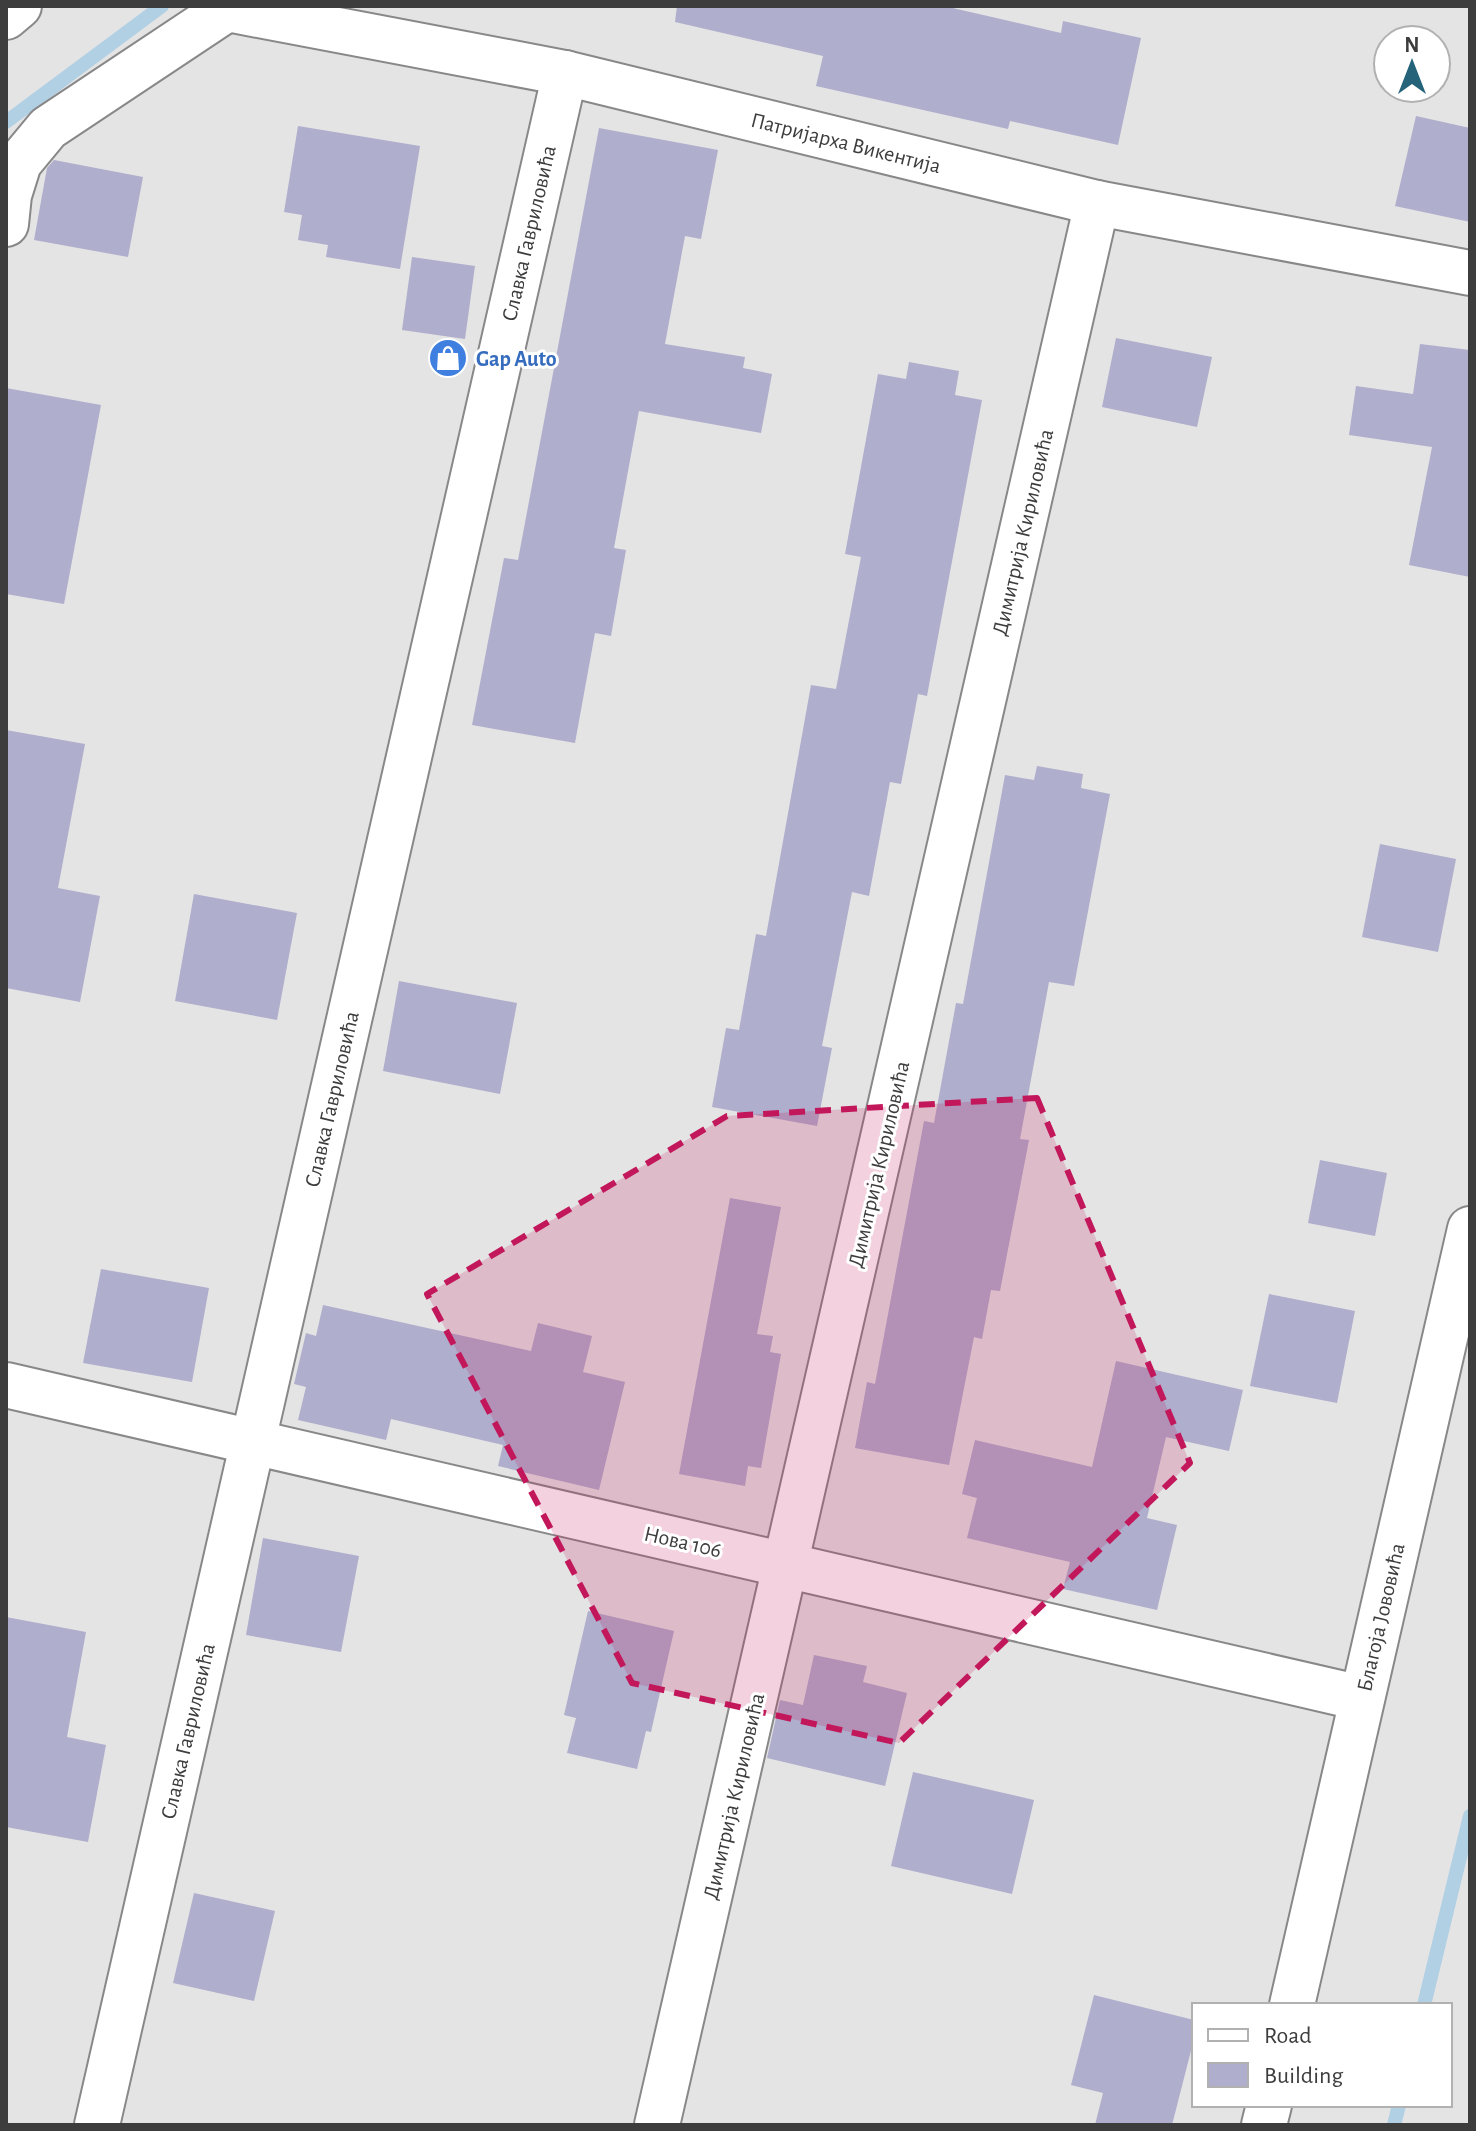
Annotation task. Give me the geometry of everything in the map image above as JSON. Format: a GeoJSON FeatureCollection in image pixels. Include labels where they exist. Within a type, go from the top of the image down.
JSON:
{"type":"FeatureCollection","features":[{"type":"Feature","properties":{"kind":"street"},"geometry":{"type":"LineString","coordinates":[[6,17],[19,6]]}},
{"type":"Feature","properties":{"kind":"street"},"geometry":{"type":"LineString","coordinates":[[6,224],[9,195],[19,163],[48,128],[226,8]]}},
{"type":"Feature","properties":{"kind":"street","name":"Патријарха Викентија"},"geometry":{"type":"LineString","coordinates":[[226,8],[565,73],[1097,203],[1470,273]]}},
{"type":"Feature","properties":{"kind":"street","name":"Славка Гавриловића"},"geometry":{"type":"LineString","coordinates":[[97,2125],[565,73]]}},
{"type":"Feature","properties":{"kind":"street","name":"Димитрија Кириловића"},"geometry":{"type":"LineString","coordinates":[[657,2125],[1097,203]]}},
{"type":"Feature","properties":{"kind":"street","name":"Благоја Јововића"},"geometry":{"type":"LineString","coordinates":[[1292,2003],[1470,1229]]}},
{"type":"Feature","properties":{"kind":"street","name":"Нова 106"},"geometry":{"type":"LineString","coordinates":[[6,1385],[1361,1698]]}},
{"type":"Feature","properties":{"kind":"highlighted area"},"geometry":{"type":"Polygon","coordinates":[[[1037,1098],[1190,1463],[899,1743],[632,1683],[427,1294],[727,1116],[1037,1098]]]}},
{"type":"Feature","properties":{"kind":"building"},"geometry":{"type":"Polygon","coordinates":[[[677,6],[944,6],[1061,33],[1063,21],[1141,38],[1118,145],[1010,121],[1008,129],[816,86],[823,56],[675,22],[677,6]]]}},
{"type":"Feature","properties":{"kind":"building"},"geometry":{"type":"Polygon","coordinates":[[[1416,116],[1470,128],[1470,222],[1395,206],[1416,116]]]}},
{"type":"Feature","properties":{"kind":"building"},"geometry":{"type":"Polygon","coordinates":[[[298,126],[420,146],[400,269],[326,257],[328,245],[298,240],[302,215],[284,212],[298,126]]]}},
{"type":"Feature","properties":{"kind":"building"},"geometry":{"type":"Polygon","coordinates":[[[599,128],[718,150],[701,239],[685,236],[665,344],[745,357],[743,368],[772,374],[761,433],[639,411],[614,548],[626,550],[611,636],[595,633],[575,743],[472,725],[504,558],[518,560],[599,128]]]}},
{"type":"Feature","properties":{"kind":"building"},"geometry":{"type":"Polygon","coordinates":[[[54,160],[143,177],[128,257],[34,240],[47,168],[54,160]]]}},
{"type":"Feature","properties":{"kind":"building"},"geometry":{"type":"Polygon","coordinates":[[[412,257],[475,266],[465,339],[402,330],[412,257]]]}},
{"type":"Feature","properties":{"kind":"building"},"geometry":{"type":"Polygon","coordinates":[[[1116,338],[1212,357],[1197,427],[1102,407],[1116,338]]]}},
{"type":"Feature","properties":{"kind":"building"},"geometry":{"type":"Polygon","coordinates":[[[1420,344],[1470,350],[1470,577],[1409,565],[1432,447],[1349,435],[1356,386],[1413,394],[1420,344]]]}},
{"type":"Feature","properties":{"kind":"building"},"geometry":{"type":"Polygon","coordinates":[[[909,362],[959,371],[955,395],[982,400],[927,696],[918,694],[901,784],[890,782],[869,896],[852,892],[822,1046],[832,1048],[817,1126],[712,1107],[726,1028],[739,1030],[756,934],[766,936],[811,685],[836,689],[861,557],[845,554],[878,374],[906,379],[909,362]]]}},
{"type":"Feature","properties":{"kind":"building"},"geometry":{"type":"Polygon","coordinates":[[[6,388],[101,405],[64,604],[6,594],[6,388]]]}},
{"type":"Feature","properties":{"kind":"building"},"geometry":{"type":"Polygon","coordinates":[[[6,730],[85,744],[58,888],[100,896],[80,1002],[6,988],[6,730]]]}},
{"type":"Feature","properties":{"kind":"building"},"geometry":{"type":"Polygon","coordinates":[[[1037,766],[1083,774],[1081,788],[1110,794],[1074,986],[1049,982],[1020,1139],[1029,1140],[1000,1291],[991,1290],[982,1339],[974,1337],[949,1465],[855,1448],[867,1382],[875,1384],[924,1121],[934,1123],[956,1003],[963,1004],[1005,775],[1034,780],[1037,766]]]}},
{"type":"Feature","properties":{"kind":"building"},"geometry":{"type":"Polygon","coordinates":[[[1380,844],[1456,859],[1438,952],[1362,937],[1380,844]]]}},
{"type":"Feature","properties":{"kind":"building"},"geometry":{"type":"Polygon","coordinates":[[[194,894],[297,913],[277,1020],[175,1001],[194,894]]]}},
{"type":"Feature","properties":{"kind":"building"},"geometry":{"type":"Polygon","coordinates":[[[399,981],[517,1003],[500,1094],[383,1071],[399,981]]]}},
{"type":"Feature","properties":{"kind":"building"},"geometry":{"type":"Polygon","coordinates":[[[1320,1160],[1387,1173],[1375,1236],[1308,1223],[1320,1160]]]}},
{"type":"Feature","properties":{"kind":"building"},"geometry":{"type":"Polygon","coordinates":[[[730,1198],[781,1207],[757,1334],[773,1336],[770,1352],[781,1354],[761,1468],[748,1466],[745,1486],[679,1474],[730,1198]]]}},
{"type":"Feature","properties":{"kind":"building"},"geometry":{"type":"Polygon","coordinates":[[[101,1269],[209,1288],[192,1382],[83,1363],[101,1269]]]}},
{"type":"Feature","properties":{"kind":"building"},"geometry":{"type":"Polygon","coordinates":[[[1269,1294],[1355,1311],[1337,1403],[1250,1386],[1269,1294]]]}},
{"type":"Feature","properties":{"kind":"building"},"geometry":{"type":"Polygon","coordinates":[[[323,1305],[531,1351],[538,1323],[592,1336],[583,1372],[625,1382],[599,1490],[498,1466],[503,1445],[391,1419],[386,1440],[298,1420],[306,1387],[294,1384],[306,1333],[316,1336],[323,1305]]]}},
{"type":"Feature","properties":{"kind":"building"},"geometry":{"type":"Polygon","coordinates":[[[1116,1361],[1243,1390],[1229,1451],[1166,1437],[1147,1518],[1177,1525],[1157,1610],[1063,1589],[1070,1562],[967,1538],[977,1498],[962,1494],[975,1440],[1092,1467],[1116,1361]]]}},
{"type":"Feature","properties":{"kind":"building"},"geometry":{"type":"Polygon","coordinates":[[[263,1538],[359,1556],[341,1652],[246,1635],[263,1538]]]}},
{"type":"Feature","properties":{"kind":"building"},"geometry":{"type":"Polygon","coordinates":[[[588,1611],[674,1631],[651,1732],[646,1731],[637,1769],[567,1753],[576,1718],[564,1715],[588,1611]]]}},
{"type":"Feature","properties":{"kind":"building"},"geometry":{"type":"Polygon","coordinates":[[[6,1617],[86,1632],[67,1737],[106,1745],[88,1842],[6,1827],[6,1617]]]}},
{"type":"Feature","properties":{"kind":"building"},"geometry":{"type":"Polygon","coordinates":[[[814,1655],[867,1666],[863,1682],[907,1693],[885,1786],[767,1758],[780,1700],[803,1705],[814,1655]]]}},
{"type":"Feature","properties":{"kind":"building"},"geometry":{"type":"Polygon","coordinates":[[[913,1772],[1034,1800],[1012,1894],[891,1866],[913,1772]]]}},
{"type":"Feature","properties":{"kind":"building"},"geometry":{"type":"Polygon","coordinates":[[[194,1893],[275,1911],[254,2001],[173,1983],[194,1893]]]}},
{"type":"Feature","properties":{"kind":"building"},"geometry":{"type":"Polygon","coordinates":[[[1094,1995],[1192,2020],[1192,2047],[1172,2125],[1095,2125],[1103,2093],[1071,2085],[1094,1995]]]}},
{"type":"Feature","properties":{"kind":"waterway"},"geometry":{"type":"LineString","coordinates":[[6,122],[162,6]]}},
{"type":"Feature","properties":{"kind":"waterway"},"geometry":{"type":"LineString","coordinates":[[1424,2003],[1470,1816]]}},
{"type":"Feature","properties":{"kind":"waterway"},"geometry":{"type":"LineString","coordinates":[[1394,2125],[1398,2107]]}},
{"type":"Feature","properties":{"kind":"place","name":"Gap Auto"},"geometry":{"type":"Point","coordinates":[448,358]}}]}
